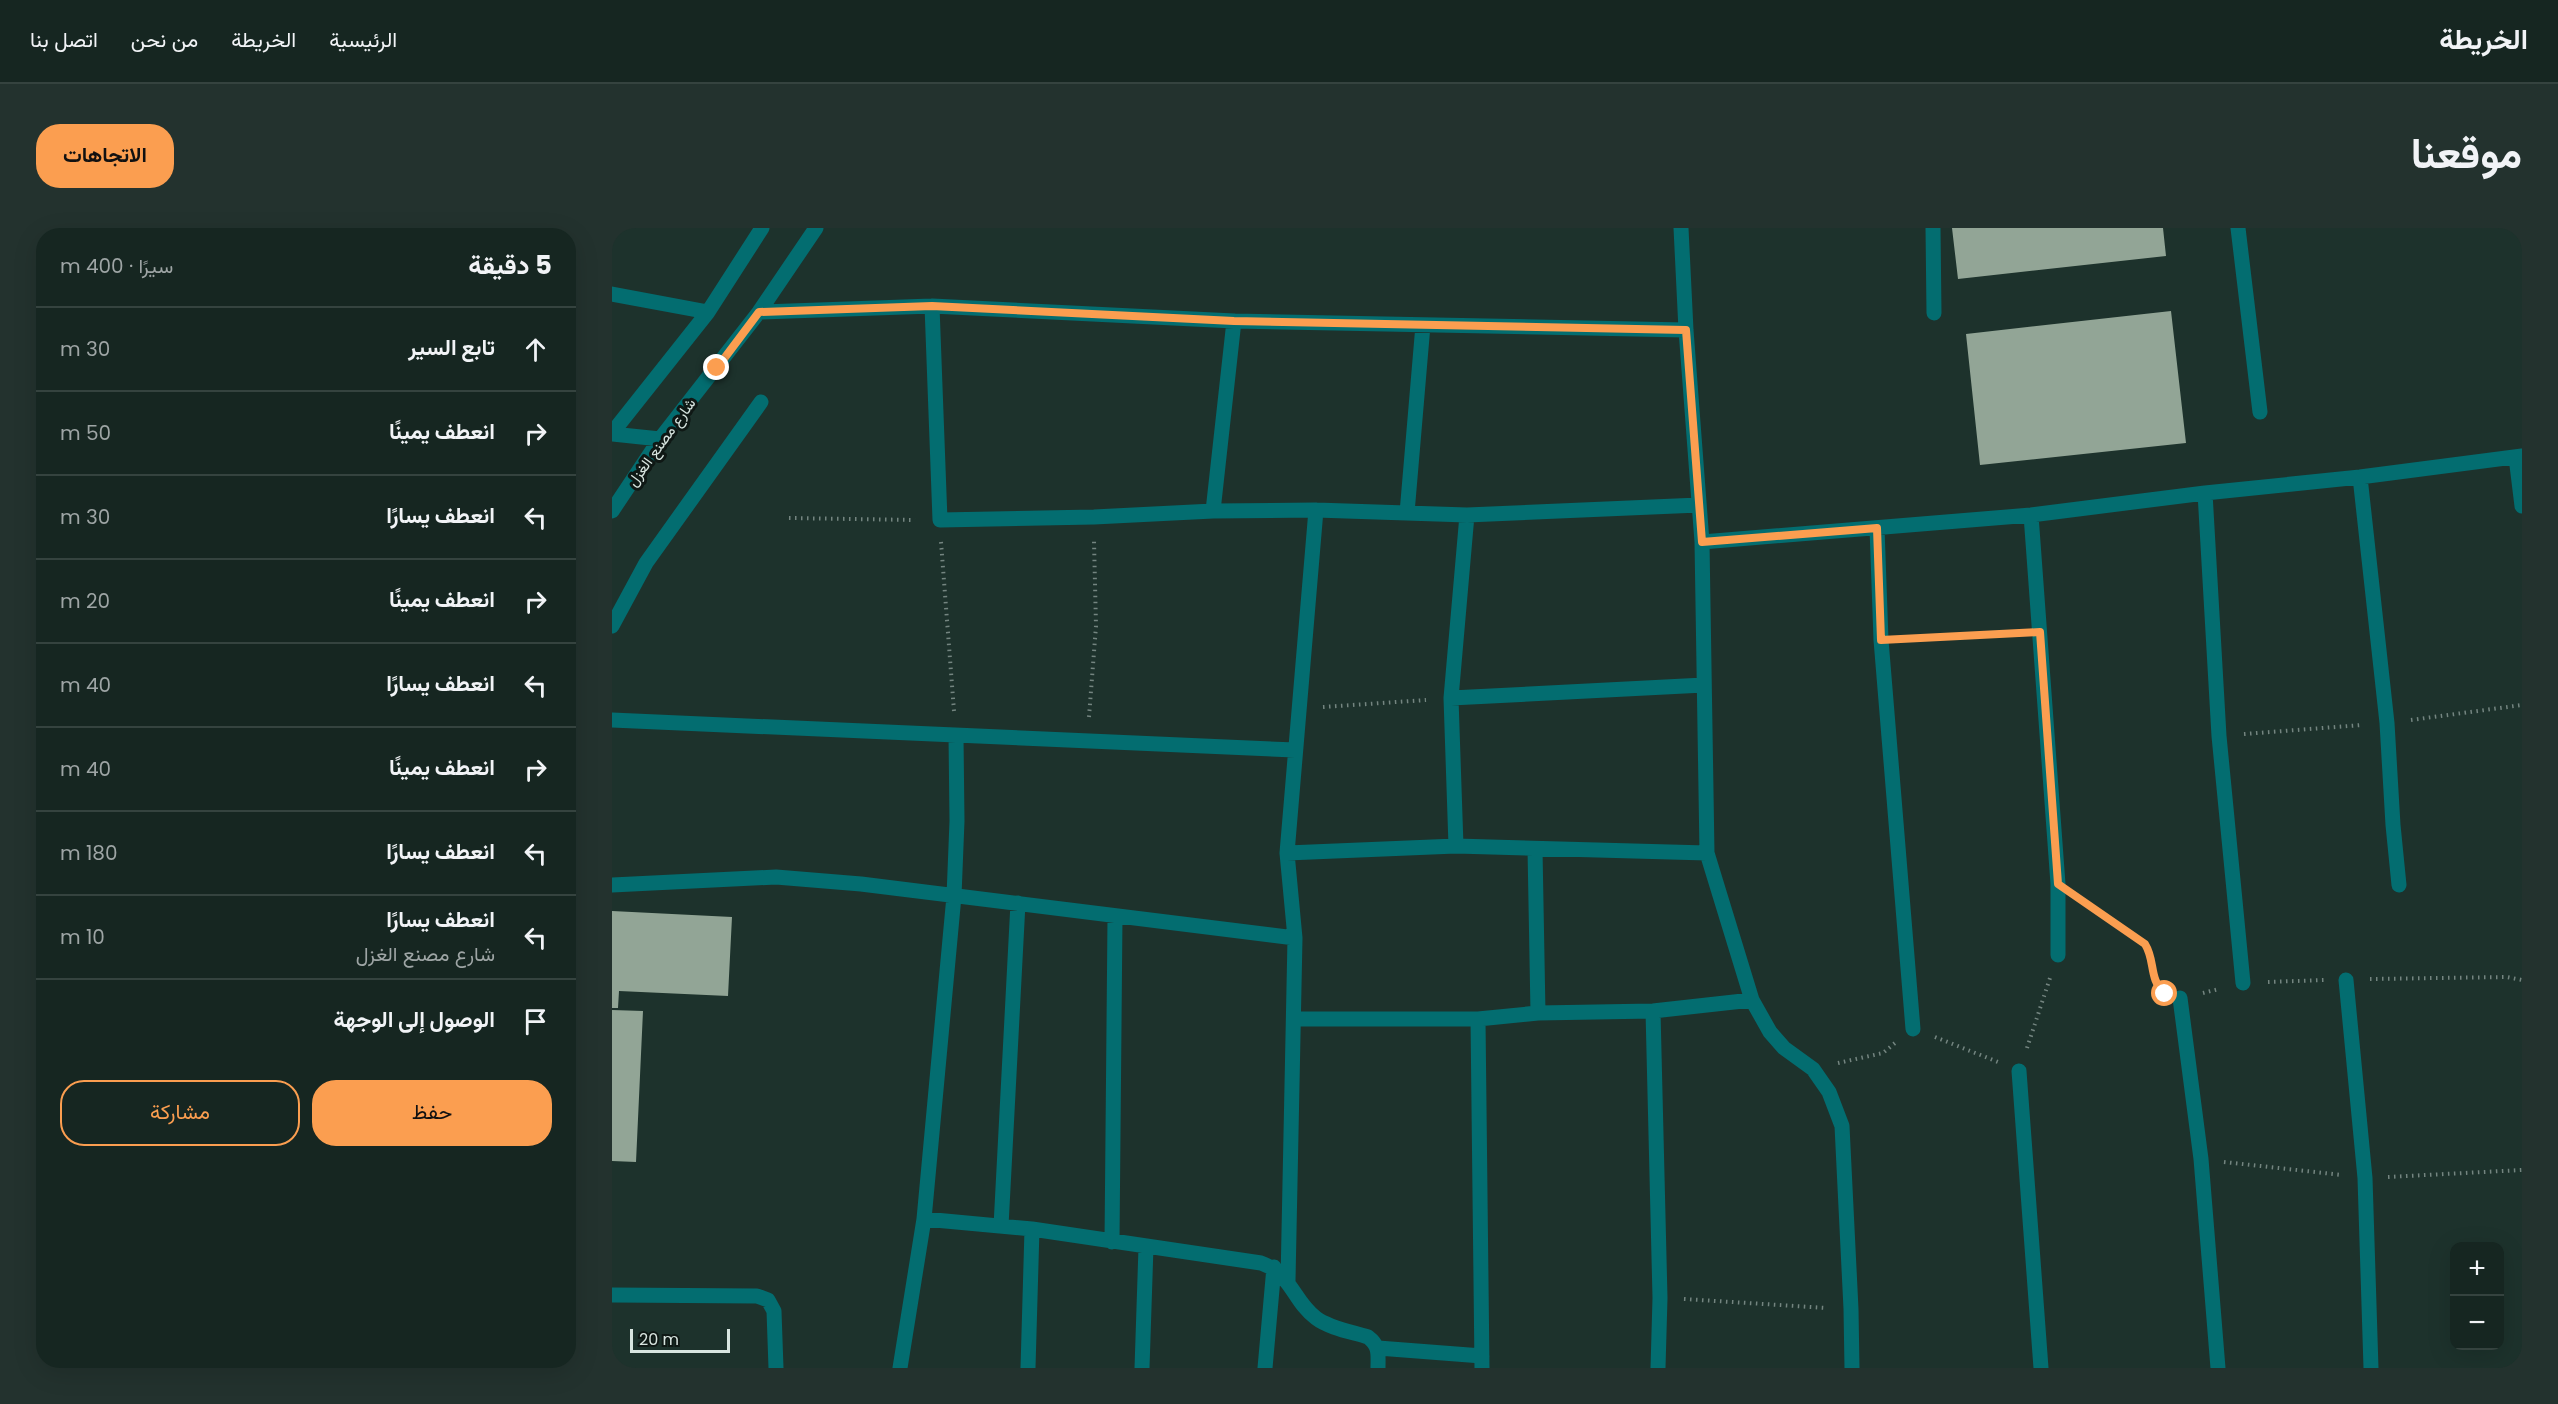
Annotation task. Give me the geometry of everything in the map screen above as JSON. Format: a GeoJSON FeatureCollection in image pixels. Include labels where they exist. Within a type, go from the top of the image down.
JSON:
{"type":"FeatureCollection","features":[{"type":"Feature","properties":{"kind":"street"},"geometry":{"type":"LineString","coordinates":[[612,433],[708,312],[762,228]]}},
{"type":"Feature","properties":{"kind":"street","name":"شارع مصنع الغزل"},"geometry":{"type":"LineString","coordinates":[[612,511],[660,439],[759,312],[816,228]]}},
{"type":"Feature","properties":{"kind":"street"},"geometry":{"type":"LineString","coordinates":[[1681,228],[1686,330],[1702,542],[1707,853],[1752,1000],[1770,1032],[1785,1048],[1813,1069],[1829,1092],[1842,1126],[1852,1368]]}},
{"type":"Feature","properties":{"kind":"street"},"geometry":{"type":"LineString","coordinates":[[1933,228],[1934,313]]}},
{"type":"Feature","properties":{"kind":"street"},"geometry":{"type":"LineString","coordinates":[[2238,228],[2260,412]]}},
{"type":"Feature","properties":{"kind":"street"},"geometry":{"type":"LineString","coordinates":[[612,294],[708,312]]}},
{"type":"Feature","properties":{"kind":"street"},"geometry":{"type":"LineString","coordinates":[[932,306],[940,520],[1094,518],[1214,511],[1316,510],[1467,515],[1699,505]]}},
{"type":"Feature","properties":{"kind":"street"},"geometry":{"type":"LineString","coordinates":[[759,312],[932,306],[1234,321],[1686,330]]}},
{"type":"Feature","properties":{"kind":"street"},"geometry":{"type":"LineString","coordinates":[[1214,511],[1234,321]]}},
{"type":"Feature","properties":{"kind":"street"},"geometry":{"type":"LineString","coordinates":[[1407,513],[1423,325]]}},
{"type":"Feature","properties":{"kind":"street"},"geometry":{"type":"LineString","coordinates":[[612,626],[646,563],[760,402]]}},
{"type":"Feature","properties":{"kind":"street"},"geometry":{"type":"LineString","coordinates":[[612,433],[660,439]]}},
{"type":"Feature","properties":{"kind":"street"},"geometry":{"type":"LineString","coordinates":[[1702,542],[2031,515],[2519,456],[2522,506]]}},
{"type":"Feature","properties":{"kind":"street"},"geometry":{"type":"LineString","coordinates":[[2360,477],[2387,723],[2399,885]]}},
{"type":"Feature","properties":{"kind":"street"},"geometry":{"type":"LineString","coordinates":[[2205,493],[2219,736],[2243,983]]}},
{"type":"Feature","properties":{"kind":"street"},"geometry":{"type":"LineString","coordinates":[[1288,1281],[1295,938],[1287,853],[1316,510]]}},
{"type":"Feature","properties":{"kind":"street"},"geometry":{"type":"LineString","coordinates":[[1456,846],[1451,698],[1467,515]]}},
{"type":"Feature","properties":{"kind":"street"},"geometry":{"type":"LineString","coordinates":[[2031,515],[2058,884],[2058,955]]}},
{"type":"Feature","properties":{"kind":"street"},"geometry":{"type":"LineString","coordinates":[[1877,528],[1881,640],[1913,1029]]}},
{"type":"Feature","properties":{"kind":"street"},"geometry":{"type":"LineString","coordinates":[[1451,698],[1704,685]]}},
{"type":"Feature","properties":{"kind":"street"},"geometry":{"type":"LineString","coordinates":[[612,720],[1295,750]]}},
{"type":"Feature","properties":{"kind":"street"},"geometry":{"type":"LineString","coordinates":[[900,1368],[924,1219],[954,896],[957,822],[956,736]]}},
{"type":"Feature","properties":{"kind":"street"},"geometry":{"type":"LineString","coordinates":[[1287,853],[1456,846],[1707,853]]}},
{"type":"Feature","properties":{"kind":"street"},"geometry":{"type":"LineString","coordinates":[[1535,849],[1538,1013]]}},
{"type":"Feature","properties":{"kind":"street"},"geometry":{"type":"LineString","coordinates":[[612,885],[776,878],[861,884],[1295,938]]}},
{"type":"Feature","properties":{"kind":"street"},"geometry":{"type":"LineString","coordinates":[[1001,1226],[1018,903]]}},
{"type":"Feature","properties":{"kind":"street"},"geometry":{"type":"LineString","coordinates":[[1112,1242],[1115,916]]}},
{"type":"Feature","properties":{"kind":"street"},"geometry":{"type":"LineString","coordinates":[[2346,980],[2365,1178],[2371,1368]]}},
{"type":"Feature","properties":{"kind":"street"},"geometry":{"type":"LineString","coordinates":[[2180,998],[2201,1159],[2218,1368]]}},
{"type":"Feature","properties":{"kind":"street"},"geometry":{"type":"LineString","coordinates":[[1294,1018],[1478,1019],[1538,1013],[1653,1011],[1752,1000]]}},
{"type":"Feature","properties":{"kind":"street"},"geometry":{"type":"LineString","coordinates":[[1653,1011],[1660,1298],[1658,1368]]}},
{"type":"Feature","properties":{"kind":"street"},"geometry":{"type":"LineString","coordinates":[[924,1219],[1032,1229],[1261,1263],[1274,1268],[1288,1281],[1314,1317],[1368,1337],[1378,1348],[1482,1362],[1478,1019]]}},
{"type":"Feature","properties":{"kind":"street"},"geometry":{"type":"LineString","coordinates":[[2019,1071],[2041,1368]]}},
{"type":"Feature","properties":{"kind":"street"},"geometry":{"type":"LineString","coordinates":[[1028,1368],[1032,1229]]}},
{"type":"Feature","properties":{"kind":"street"},"geometry":{"type":"LineString","coordinates":[[1142,1368],[1146,1247]]}},
{"type":"Feature","properties":{"kind":"street"},"geometry":{"type":"LineString","coordinates":[[1264,1368],[1274,1268]]}},
{"type":"Feature","properties":{"kind":"street"},"geometry":{"type":"LineString","coordinates":[[612,1295],[757,1296],[768,1300],[774,1311],[776,1368]]}},
{"type":"Feature","properties":{"kind":"street"},"geometry":{"type":"LineString","coordinates":[[1378,1348],[1378,1368]]}},
{"type":"Feature","properties":{"kind":"path"},"geometry":{"type":"LineString","coordinates":[[789,518],[940,520],[956,736]]}},
{"type":"Feature","properties":{"kind":"path"},"geometry":{"type":"LineString","coordinates":[[1087,741],[1096,627],[1094,518]]}},
{"type":"Feature","properties":{"kind":"path"},"geometry":{"type":"LineString","coordinates":[[1881,640],[2040,632]]}},
{"type":"Feature","properties":{"kind":"path"},"geometry":{"type":"LineString","coordinates":[[1299,708],[1451,698]]}},
{"type":"Feature","properties":{"kind":"path"},"geometry":{"type":"LineString","coordinates":[[2219,736],[2387,723],[2522,705]]}},
{"type":"Feature","properties":{"kind":"path"},"geometry":{"type":"LineString","coordinates":[[2058,884],[2145,944],[2149,950],[2153,978],[2158,988],[2165,994],[2180,998],[2243,983],[2507,978],[2522,980]]}},
{"type":"Feature","properties":{"kind":"path"},"geometry":{"type":"LineString","coordinates":[[1813,1069],[1882,1053],[1913,1029],[2019,1071],[2058,955]]}},
{"type":"Feature","properties":{"kind":"path"},"geometry":{"type":"LineString","coordinates":[[2201,1159],[2365,1178],[2522,1170]]}},
{"type":"Feature","properties":{"kind":"path"},"geometry":{"type":"LineString","coordinates":[[1660,1298],[1851,1309]]}},
{"type":"Feature","properties":{"kind":"building"},"geometry":{"type":"Polygon","coordinates":[[[1952,228],[2163,228],[2166,256],[1958,279],[1952,228]]]}},
{"type":"Feature","properties":{"kind":"building"},"geometry":{"type":"Polygon","coordinates":[[[2171,311],[2186,443],[1980,465],[1966,334],[2171,311]]]}},
{"type":"Feature","properties":{"kind":"building"},"geometry":{"type":"Polygon","coordinates":[[[612,911],[732,917],[728,996],[619,991],[618,1008],[612,1008],[612,911]]]}},
{"type":"Feature","properties":{"kind":"building"},"geometry":{"type":"Polygon","coordinates":[[[612,1010],[643,1011],[636,1162],[612,1161],[612,1010]]]}},
{"type":"Feature","properties":{"kind":"route"},"geometry":{"type":"LineString","coordinates":[[717,368],[759,312],[932,306],[1234,321],[1686,330],[1702,542],[1877,528],[1881,640],[2040,632],[2058,884],[2145,944],[2149,950],[2153,978],[2158,988],[2165,994]]}}]}
